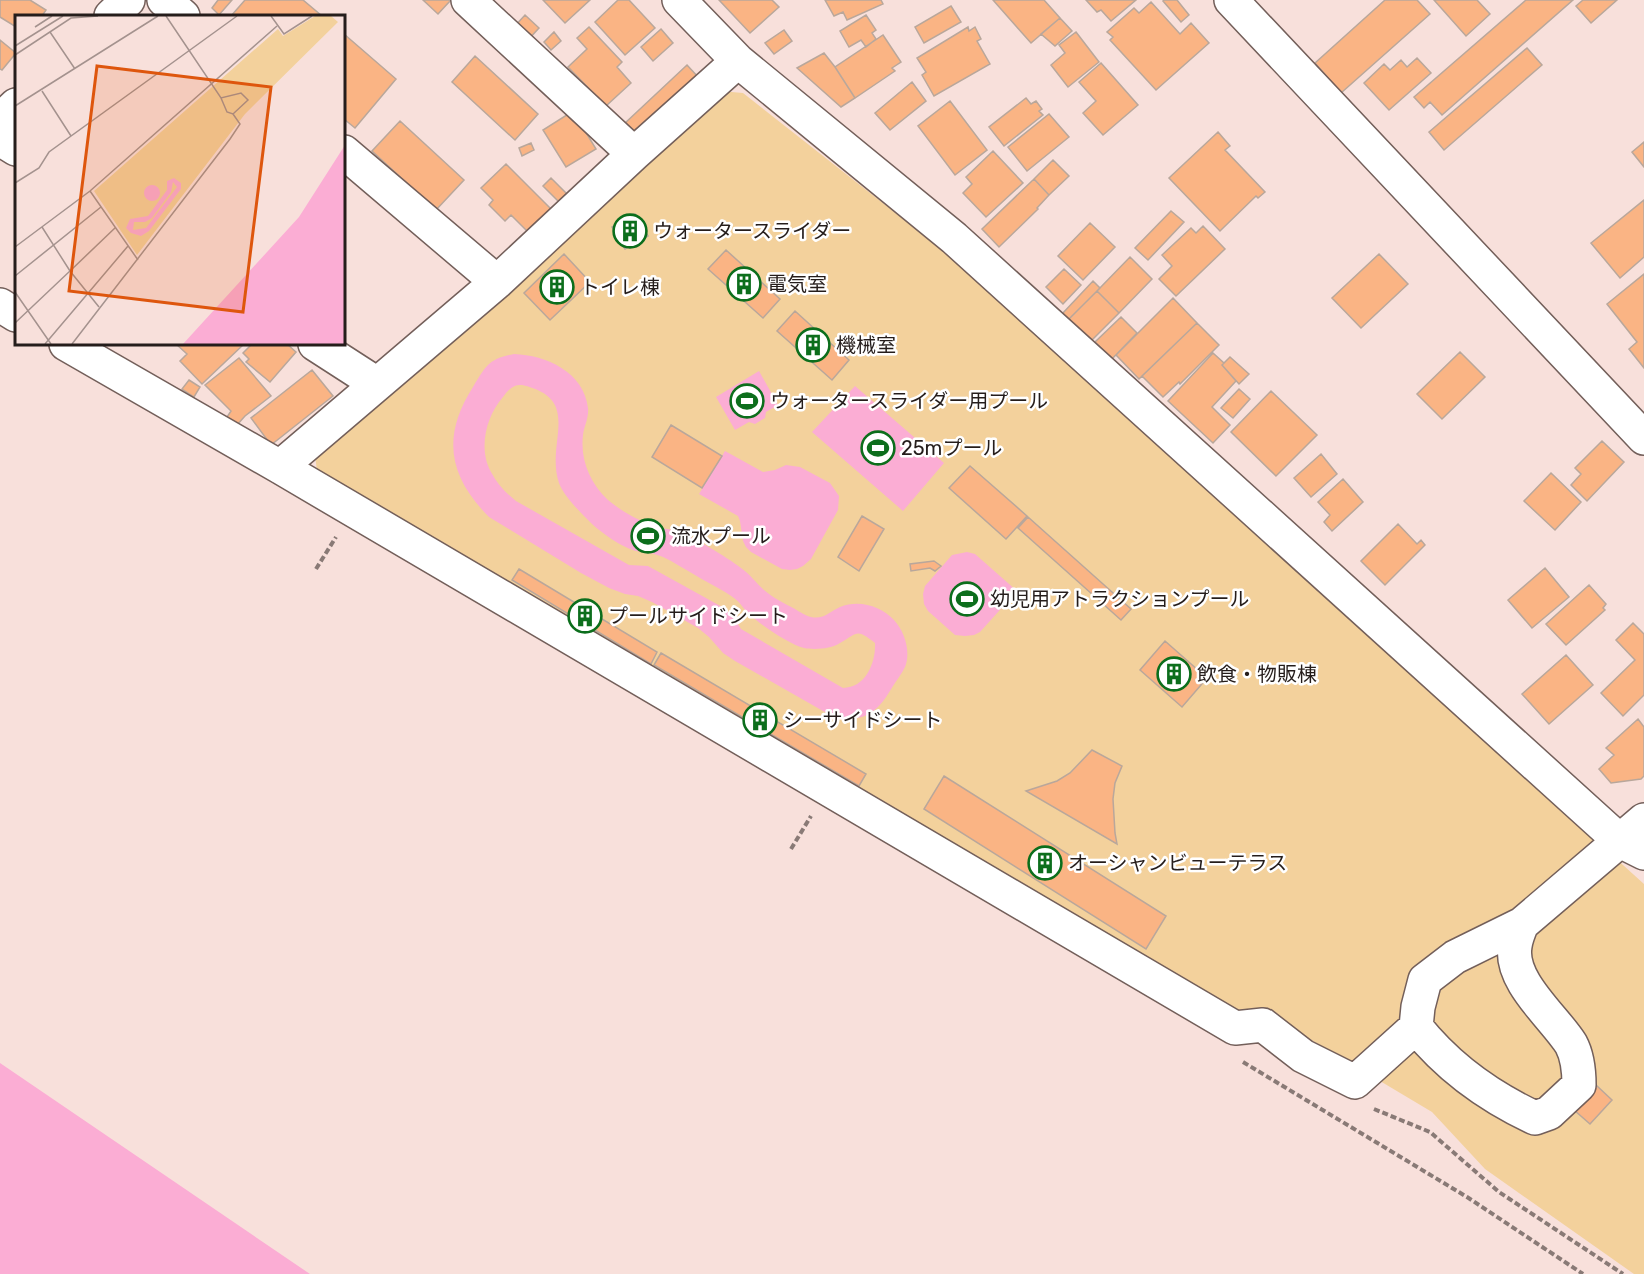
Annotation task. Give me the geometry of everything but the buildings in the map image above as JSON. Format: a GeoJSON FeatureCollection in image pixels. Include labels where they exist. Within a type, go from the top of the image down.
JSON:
{"type":"FeatureCollection","features":[{"type":"Feature","properties":{"kind":"street"},"geometry":{"type":"LineString","coordinates":[[112,15],[128,0]]}},
{"type":"Feature","properties":{"kind":"street"},"geometry":{"type":"LineString","coordinates":[[164,0],[182,15]]}},
{"type":"Feature","properties":{"kind":"street"},"geometry":{"type":"LineString","coordinates":[[468,0],[634,154]]}},
{"type":"Feature","properties":{"kind":"street"},"geometry":{"type":"LineString","coordinates":[[68,345],[280,467],[1235,1028],[1263,1026],[1302,1056],[1355,1082],[1416,1027],[1425,980],[1455,957],[1522,924],[1636,838],[954,237],[738,61],[679,0]]}},
{"type":"Feature","properties":{"kind":"street"},"geometry":{"type":"LineString","coordinates":[[1232,0],[1644,438]]}},
{"type":"Feature","properties":{"kind":"street"},"geometry":{"type":"LineString","coordinates":[[280,467],[497,282],[738,61]]}},
{"type":"Feature","properties":{"kind":"street"},"geometry":{"type":"LineString","coordinates":[[0,120],[15,106]]}},
{"type":"Feature","properties":{"kind":"street"},"geometry":{"type":"LineString","coordinates":[[0,139],[15,148]]}},
{"type":"Feature","properties":{"kind":"street"},"geometry":{"type":"LineString","coordinates":[[345,153],[497,282]]}},
{"type":"Feature","properties":{"kind":"street"},"geometry":{"type":"LineString","coordinates":[[0,305],[15,314]]}},
{"type":"Feature","properties":{"kind":"street"},"geometry":{"type":"LineString","coordinates":[[317,345],[377,384]]}},
{"type":"Feature","properties":{"kind":"street"},"geometry":{"type":"LineString","coordinates":[[1416,1027],[1432,1047],[1473,1082],[1512,1107],[1535,1118],[1549,1113],[1579,1085],[1579,1066],[1571,1046],[1529,991],[1517,968],[1514,947],[1522,924]]}},
{"type":"Feature","properties":{"kind":"path"},"geometry":{"type":"LineString","coordinates":[[316,569],[341,530]]}},
{"type":"Feature","properties":{"kind":"path"},"geometry":{"type":"LineString","coordinates":[[791,849],[816,808]]}},
{"type":"Feature","properties":{"kind":"path"},"geometry":{"type":"LineString","coordinates":[[1235,1057],[1467,1197],[1583,1274]]}},
{"type":"Feature","properties":{"kind":"path"},"geometry":{"type":"LineString","coordinates":[[1366,1107],[1430,1132],[1499,1192],[1623,1274]]}},
{"type":"Feature","properties":{"kind":"shaded area"},"geometry":{"type":"Polygon","coordinates":[[[720,91],[743,93],[949,255],[1644,884],[1644,1274],[1634,1274],[1485,1169],[1432,1112],[1266,1013],[1235,1017],[318,479],[315,455],[720,91]]]}},
{"type":"Feature","properties":{"kind":"shaded area","name":"流水プール"},"geometry":{"type":"Polygon","coordinates":[[[514,354],[550,362],[571,375],[579,385],[585,395],[588,408],[582,444],[585,462],[596,486],[608,500],[620,509],[633,517],[660,528],[674,530],[708,547],[744,570],[771,596],[807,616],[815,618],[827,615],[840,607],[855,604],[869,605],[889,615],[901,630],[906,642],[907,661],[901,674],[878,706],[869,714],[857,718],[830,715],[735,661],[723,653],[698,628],[652,602],[609,588],[489,517],[465,487],[454,456],[453,440],[463,405],[477,380],[493,361],[514,354]],[[516,385],[497,405],[488,423],[485,443],[487,463],[496,480],[509,495],[629,565],[648,566],[724,608],[741,629],[843,688],[858,684],[863,679],[871,666],[875,650],[875,643],[864,635],[854,635],[827,648],[813,649],[798,646],[761,624],[725,592],[663,557],[625,547],[594,526],[568,498],[559,483],[556,468],[557,411],[552,400],[541,392],[516,385]]]}},
{"type":"Feature","properties":{"kind":"shaded area","name":"ウォータースライダー用プール"},"geometry":{"type":"Polygon","coordinates":[[[759,371],[778,405],[766,412],[765,418],[755,424],[749,422],[735,430],[716,397],[759,371]]]}},
{"type":"Feature","properties":{"kind":"shaded area","name":"25mプール"},"geometry":{"type":"Polygon","coordinates":[[[855,386],[944,463],[903,511],[812,432],[855,386]]]}},
{"type":"Feature","properties":{"kind":"shaded area"},"geometry":{"type":"Polygon","coordinates":[[[725,451],[763,472],[786,465],[800,467],[830,483],[839,496],[838,510],[811,559],[803,566],[790,570],[782,569],[751,552],[743,541],[738,516],[699,494],[725,451]]]}},
{"type":"Feature","properties":{"kind":"shaded area","name":"幼児用アトラクションプール"},"geometry":{"type":"Polygon","coordinates":[[[967,552],[975,554],[1017,591],[980,632],[965,636],[955,635],[928,611],[924,604],[923,594],[925,586],[952,555],[967,552]]]}},
{"type":"Feature","properties":{"kind":"shaded area"},"geometry":{"type":"Polygon","coordinates":[[[0,1063],[310,1274],[0,1274],[0,1063]]]}},
{"type":"Feature","properties":{"kind":"place","name":"ウォータースライダー"},"geometry":{"type":"Point","coordinates":[630,231]}},
{"type":"Feature","properties":{"kind":"place","name":"電気室"},"geometry":{"type":"Point","coordinates":[744,284]}},
{"type":"Feature","properties":{"kind":"place","name":"トイレ棟"},"geometry":{"type":"Point","coordinates":[557,287]}},
{"type":"Feature","properties":{"kind":"place","name":"機械室"},"geometry":{"type":"Point","coordinates":[813,345]}},
{"type":"Feature","properties":{"kind":"place","name":"ウォータースライダー用プール"},"geometry":{"type":"Point","coordinates":[747,401]}},
{"type":"Feature","properties":{"kind":"place","name":"25mプール"},"geometry":{"type":"Point","coordinates":[878,448]}},
{"type":"Feature","properties":{"kind":"place","name":"流水プール"},"geometry":{"type":"Point","coordinates":[648,536]}},
{"type":"Feature","properties":{"kind":"place","name":"幼児用アトラクションプール"},"geometry":{"type":"Point","coordinates":[967,599]}},
{"type":"Feature","properties":{"kind":"place","name":"プールサイドシート"},"geometry":{"type":"Point","coordinates":[585,616]}},
{"type":"Feature","properties":{"kind":"place","name":"飲食・物販棟"},"geometry":{"type":"Point","coordinates":[1174,674]}},
{"type":"Feature","properties":{"kind":"place","name":"シーサイドシート"},"geometry":{"type":"Point","coordinates":[760,720]}},
{"type":"Feature","properties":{"kind":"place","name":"オーシャンビューテラス"},"geometry":{"type":"Point","coordinates":[1045,863]}}]}
